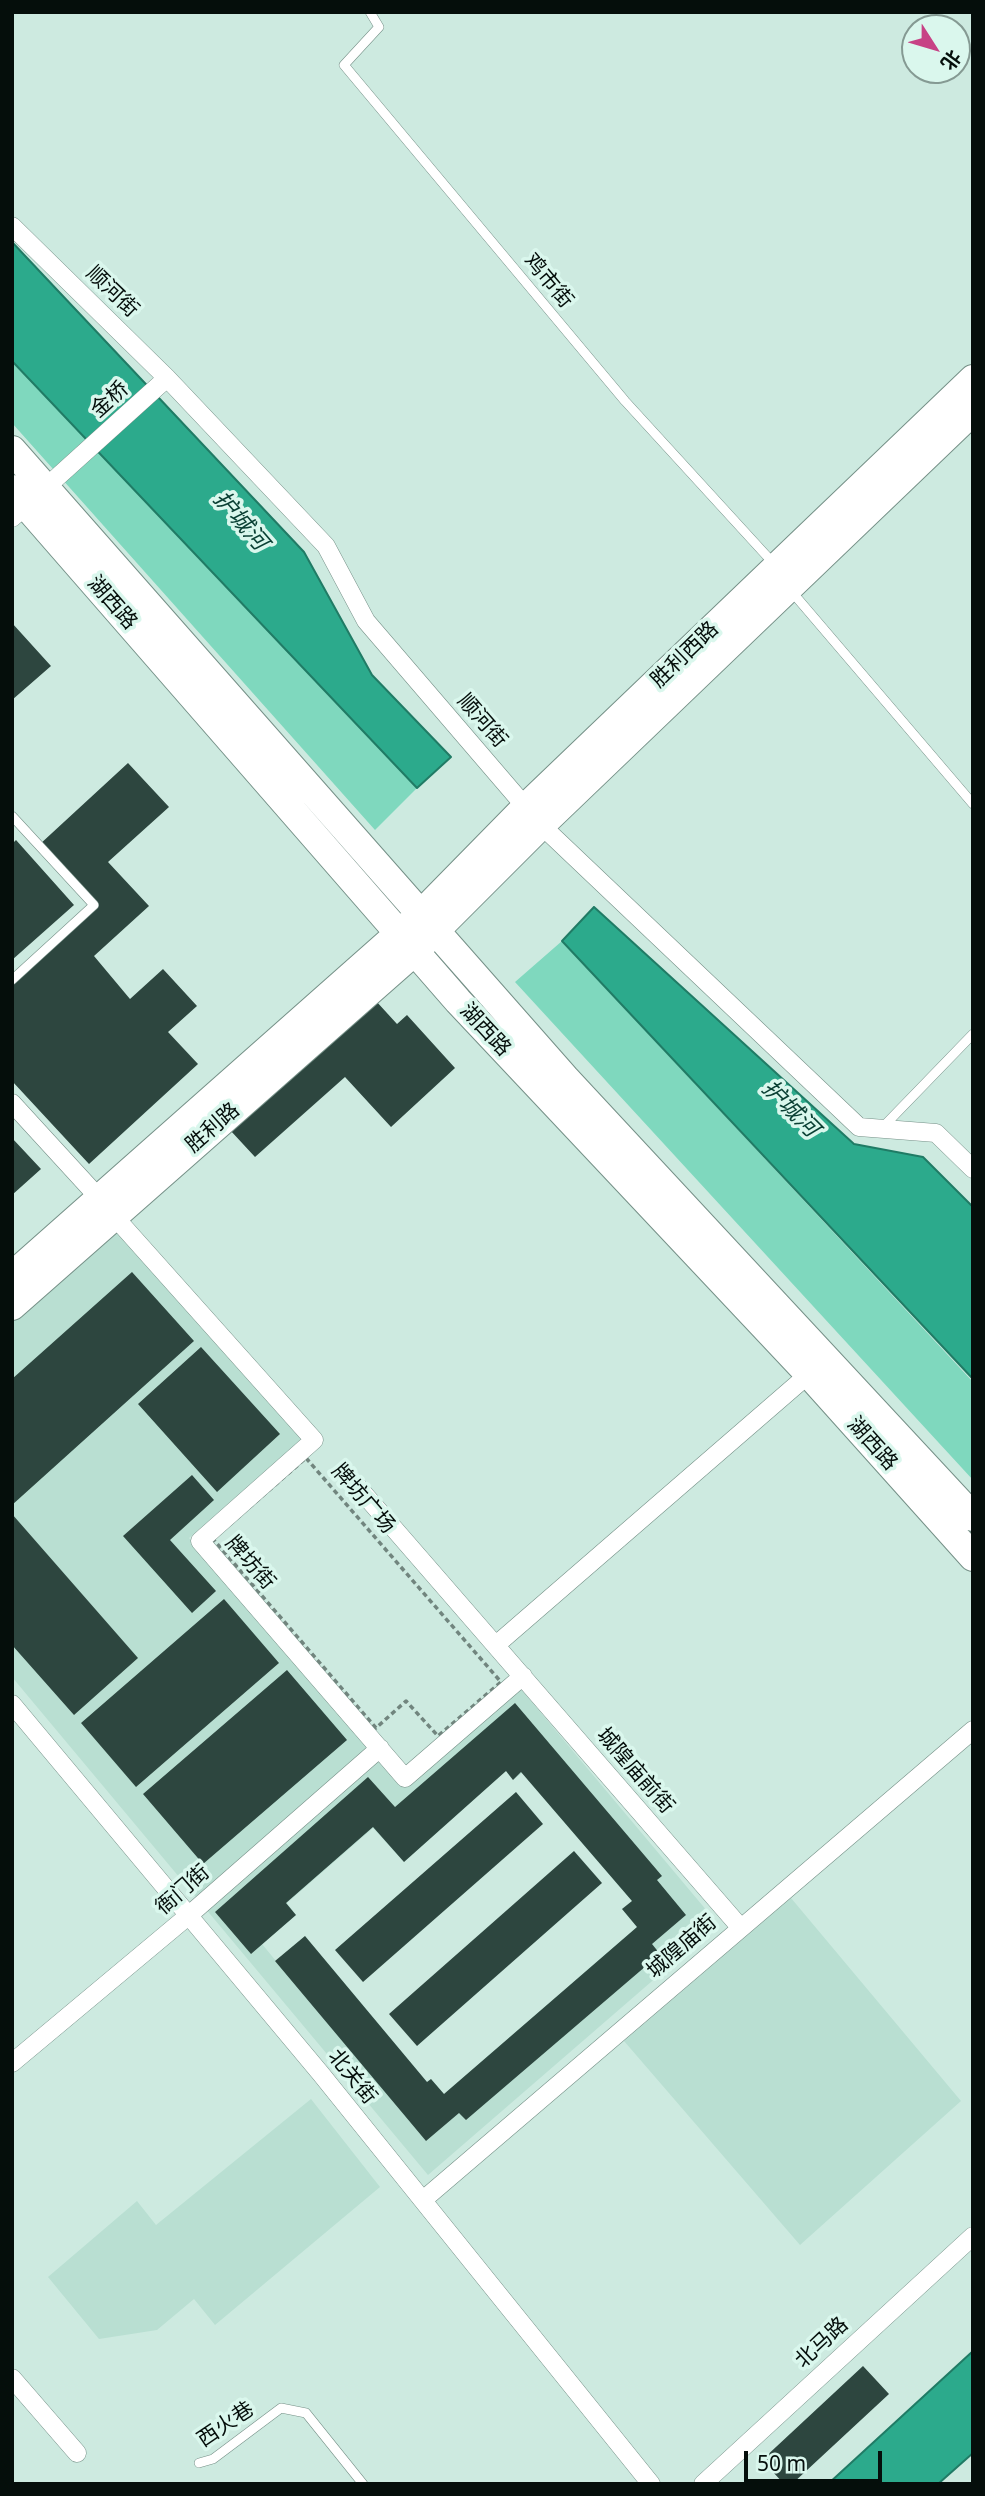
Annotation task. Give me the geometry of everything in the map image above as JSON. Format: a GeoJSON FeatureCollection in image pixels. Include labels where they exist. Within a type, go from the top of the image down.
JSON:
{"type":"FeatureCollection","features":[{"type":"Feature","properties":{"kind":"main road","name":"胜利西路"},"geometry":{"type":"LineString","coordinates":[[407,943],[534,816],[782,578],[973,379]]}},
{"type":"Feature","properties":{"kind":"main road","name":"胜利西路"},"geometry":{"type":"LineString","coordinates":[[782,578],[973,411]]}},
{"type":"Feature","properties":{"kind":"main road","name":"湖西路"},"geometry":{"type":"LineString","coordinates":[[12,450],[24,500],[407,943],[550,1100],[809,1374],[973,1557]]}},
{"type":"Feature","properties":{"kind":"main road","name":"湖西路"},"geometry":{"type":"LineString","coordinates":[[24,500],[427,923],[565,1078],[973,1517]]}},
{"type":"Feature","properties":{"kind":"main road","name":"胜利路"},"geometry":{"type":"LineString","coordinates":[[12,1276],[106,1206],[407,943]]}},
{"type":"Feature","properties":{"kind":"main road","name":"胜利路"},"geometry":{"type":"LineString","coordinates":[[12,1307],[106,1206]]}},
{"type":"Feature","properties":{"kind":"street","name":"顺河街"},"geometry":{"type":"LineString","coordinates":[[12,226],[167,379],[327,545],[366,621],[534,816],[859,1127],[936,1133],[973,1169]]}},
{"type":"Feature","properties":{"kind":"street","name":"金桥"},"geometry":{"type":"LineString","coordinates":[[24,500],[82,455],[167,379]]}},
{"type":"Feature","properties":{"kind":"street"},"geometry":{"type":"LineString","coordinates":[[15,1113],[106,1206]]}},
{"type":"Feature","properties":{"kind":"street","name":"牌坊街"},"geometry":{"type":"LineString","coordinates":[[106,1206],[314,1440],[200,1541],[405,1778],[523,1676]]}},
{"type":"Feature","properties":{"kind":"street"},"geometry":{"type":"LineString","coordinates":[[496,1645],[809,1374]]}},
{"type":"Feature","properties":{"kind":"street","name":"城隍庙前街"},"geometry":{"type":"LineString","coordinates":[[357,1486],[740,1927]]}},
{"type":"Feature","properties":{"kind":"street","name":"北关街"},"geometry":{"type":"LineString","coordinates":[[12,1704],[423,2200],[651,2484]]}},
{"type":"Feature","properties":{"kind":"street","name":"城隍庙街"},"geometry":{"type":"LineString","coordinates":[[423,2200],[973,1730]]}},
{"type":"Feature","properties":{"kind":"street","name":"衙门街"},"geometry":{"type":"LineString","coordinates":[[12,2063],[188,1916],[380,1748]]}},
{"type":"Feature","properties":{"kind":"street","name":"北马路"},"geometry":{"type":"LineString","coordinates":[[703,2484],[973,2236]]}},
{"type":"Feature","properties":{"kind":"street"},"geometry":{"type":"LineString","coordinates":[[12,2378],[76,2453]]}},
{"type":"Feature","properties":{"kind":"lane","name":"鸡市街"},"geometry":{"type":"LineString","coordinates":[[370,12],[379,27],[344,65],[625,401],[782,578]]}},
{"type":"Feature","properties":{"kind":"lane"},"geometry":{"type":"LineString","coordinates":[[782,578],[973,804]]}},
{"type":"Feature","properties":{"kind":"lane"},"geometry":{"type":"LineString","coordinates":[[12,816],[94,905],[12,980]]}},
{"type":"Feature","properties":{"kind":"lane"},"geometry":{"type":"LineString","coordinates":[[881,1129],[973,1034]]}},
{"type":"Feature","properties":{"kind":"lane","name":"西火巷"},"geometry":{"type":"LineString","coordinates":[[199,2463],[213,2459],[281,2408],[306,2413],[363,2484]]}},
{"type":"Feature","properties":{"kind":"path","name":"牌坊广场"},"geometry":{"type":"LineString","coordinates":[[306,1458],[500,1682],[438,1736],[406,1701],[376,1728],[213,1539],[306,1458]]}},
{"type":"Feature","properties":{"kind":"shaded area"},"geometry":{"type":"Polygon","coordinates":[[[12,361],[417,788],[375,830],[12,423],[12,361]]]}},
{"type":"Feature","properties":{"kind":"shaded area"},"geometry":{"type":"Polygon","coordinates":[[[562,941],[973,1382],[973,1480],[515,982],[562,941]]]}},
{"type":"Feature","properties":{"kind":"shaded area"},"geometry":{"type":"Polygon","coordinates":[[[116,1230],[303,1438],[189,1538],[403,1788],[520,1688],[718,1924],[428,2175],[12,1677],[12,1323],[116,1230]],[[506,1771],[404,1862],[373,1828],[287,1903],[296,1915],[262,1944],[276,1961],[305,1936],[427,2082],[431,2079],[444,2094],[637,1927],[622,1909],[632,1901],[522,1773],[513,1780],[506,1771]]]}},
{"type":"Feature","properties":{"kind":"shaded area"},"geometry":{"type":"Polygon","coordinates":[[[791,1898],[961,2101],[800,2245],[624,2041],[791,1898]]]}},
{"type":"Feature","properties":{"kind":"shaded area"},"geometry":{"type":"Polygon","coordinates":[[[311,2099],[380,2187],[215,2325],[194,2299],[157,2330],[99,2339],[48,2277],[137,2201],[156,2225],[311,2099]]]}},
{"type":"Feature","properties":{"kind":"water","name":"护城河"},"geometry":{"type":"Polygon","coordinates":[[[12,242],[304,552],[372,675],[451,757],[417,788],[12,361],[12,242]]]}},
{"type":"Feature","properties":{"kind":"water","name":"护城河"},"geometry":{"type":"Polygon","coordinates":[[[594,907],[854,1144],[923,1157],[973,1207],[973,1379],[562,941],[594,907]]]}},
{"type":"Feature","properties":{"kind":"water"},"geometry":{"type":"Polygon","coordinates":[[[973,2351],[973,2453],[938,2484],[828,2484],[973,2351]]]}},
{"type":"Feature","properties":{"kind":"building"},"geometry":{"type":"Polygon","coordinates":[[[12,623],[51,666],[12,700],[12,623]]]}},
{"type":"Feature","properties":{"kind":"building"},"geometry":{"type":"Polygon","coordinates":[[[128,763],[169,807],[108,862],[149,906],[94,956],[130,999],[163,969],[197,1006],[168,1032],[198,1064],[89,1164],[12,1081],[12,980],[94,905],[39,845],[128,763]]]}},
{"type":"Feature","properties":{"kind":"building"},"geometry":{"type":"Polygon","coordinates":[[[16,840],[74,905],[12,960],[12,844],[16,840]]]}},
{"type":"Feature","properties":{"kind":"building"},"geometry":{"type":"Polygon","coordinates":[[[376,1001],[397,1024],[407,1015],[455,1068],[391,1127],[345,1077],[255,1157],[230,1130],[376,1001]]]}},
{"type":"Feature","properties":{"kind":"building"},"geometry":{"type":"Polygon","coordinates":[[[12,1138],[41,1169],[12,1195],[12,1138]]]}},
{"type":"Feature","properties":{"kind":"building"},"geometry":{"type":"Polygon","coordinates":[[[132,1272],[194,1341],[12,1505],[12,1379],[132,1272]]]}},
{"type":"Feature","properties":{"kind":"building"},"geometry":{"type":"Polygon","coordinates":[[[201,1347],[280,1434],[217,1492],[138,1404],[201,1347]]]}},
{"type":"Feature","properties":{"kind":"building"},"geometry":{"type":"Polygon","coordinates":[[[192,1475],[214,1500],[170,1540],[216,1591],[192,1613],[123,1536],[192,1475]]]}},
{"type":"Feature","properties":{"kind":"building"},"geometry":{"type":"Polygon","coordinates":[[[12,1514],[138,1658],[74,1715],[12,1645],[12,1514]]]}},
{"type":"Feature","properties":{"kind":"building"},"geometry":{"type":"Polygon","coordinates":[[[224,1599],[279,1663],[136,1787],[81,1723],[224,1599]]]}},
{"type":"Feature","properties":{"kind":"building"},"geometry":{"type":"Polygon","coordinates":[[[287,1670],[347,1740],[203,1864],[143,1794],[287,1670]]]}},
{"type":"Feature","properties":{"kind":"building"},"geometry":{"type":"Polygon","coordinates":[[[515,1703],[662,1876],[657,1880],[686,1915],[652,1944],[660,1954],[466,2120],[459,2113],[426,2141],[275,1961],[305,1936],[427,2082],[431,2079],[444,2094],[637,1927],[622,1909],[632,1901],[521,1772],[513,1780],[506,1771],[404,1862],[373,1827],[286,1903],[296,1915],[251,1954],[215,1912],[368,1777],[395,1807],[515,1703]]]}},
{"type":"Feature","properties":{"kind":"building"},"geometry":{"type":"Polygon","coordinates":[[[516,1792],[543,1824],[363,1982],[335,1950],[516,1792]]]}},
{"type":"Feature","properties":{"kind":"building"},"geometry":{"type":"Polygon","coordinates":[[[574,1851],[602,1883],[417,2046],[389,2014],[574,1851]]]}},
{"type":"Feature","properties":{"kind":"building"},"geometry":{"type":"Polygon","coordinates":[[[863,2366],[889,2394],[792,2484],[784,2484],[762,2460],[863,2366]]]}}]}
